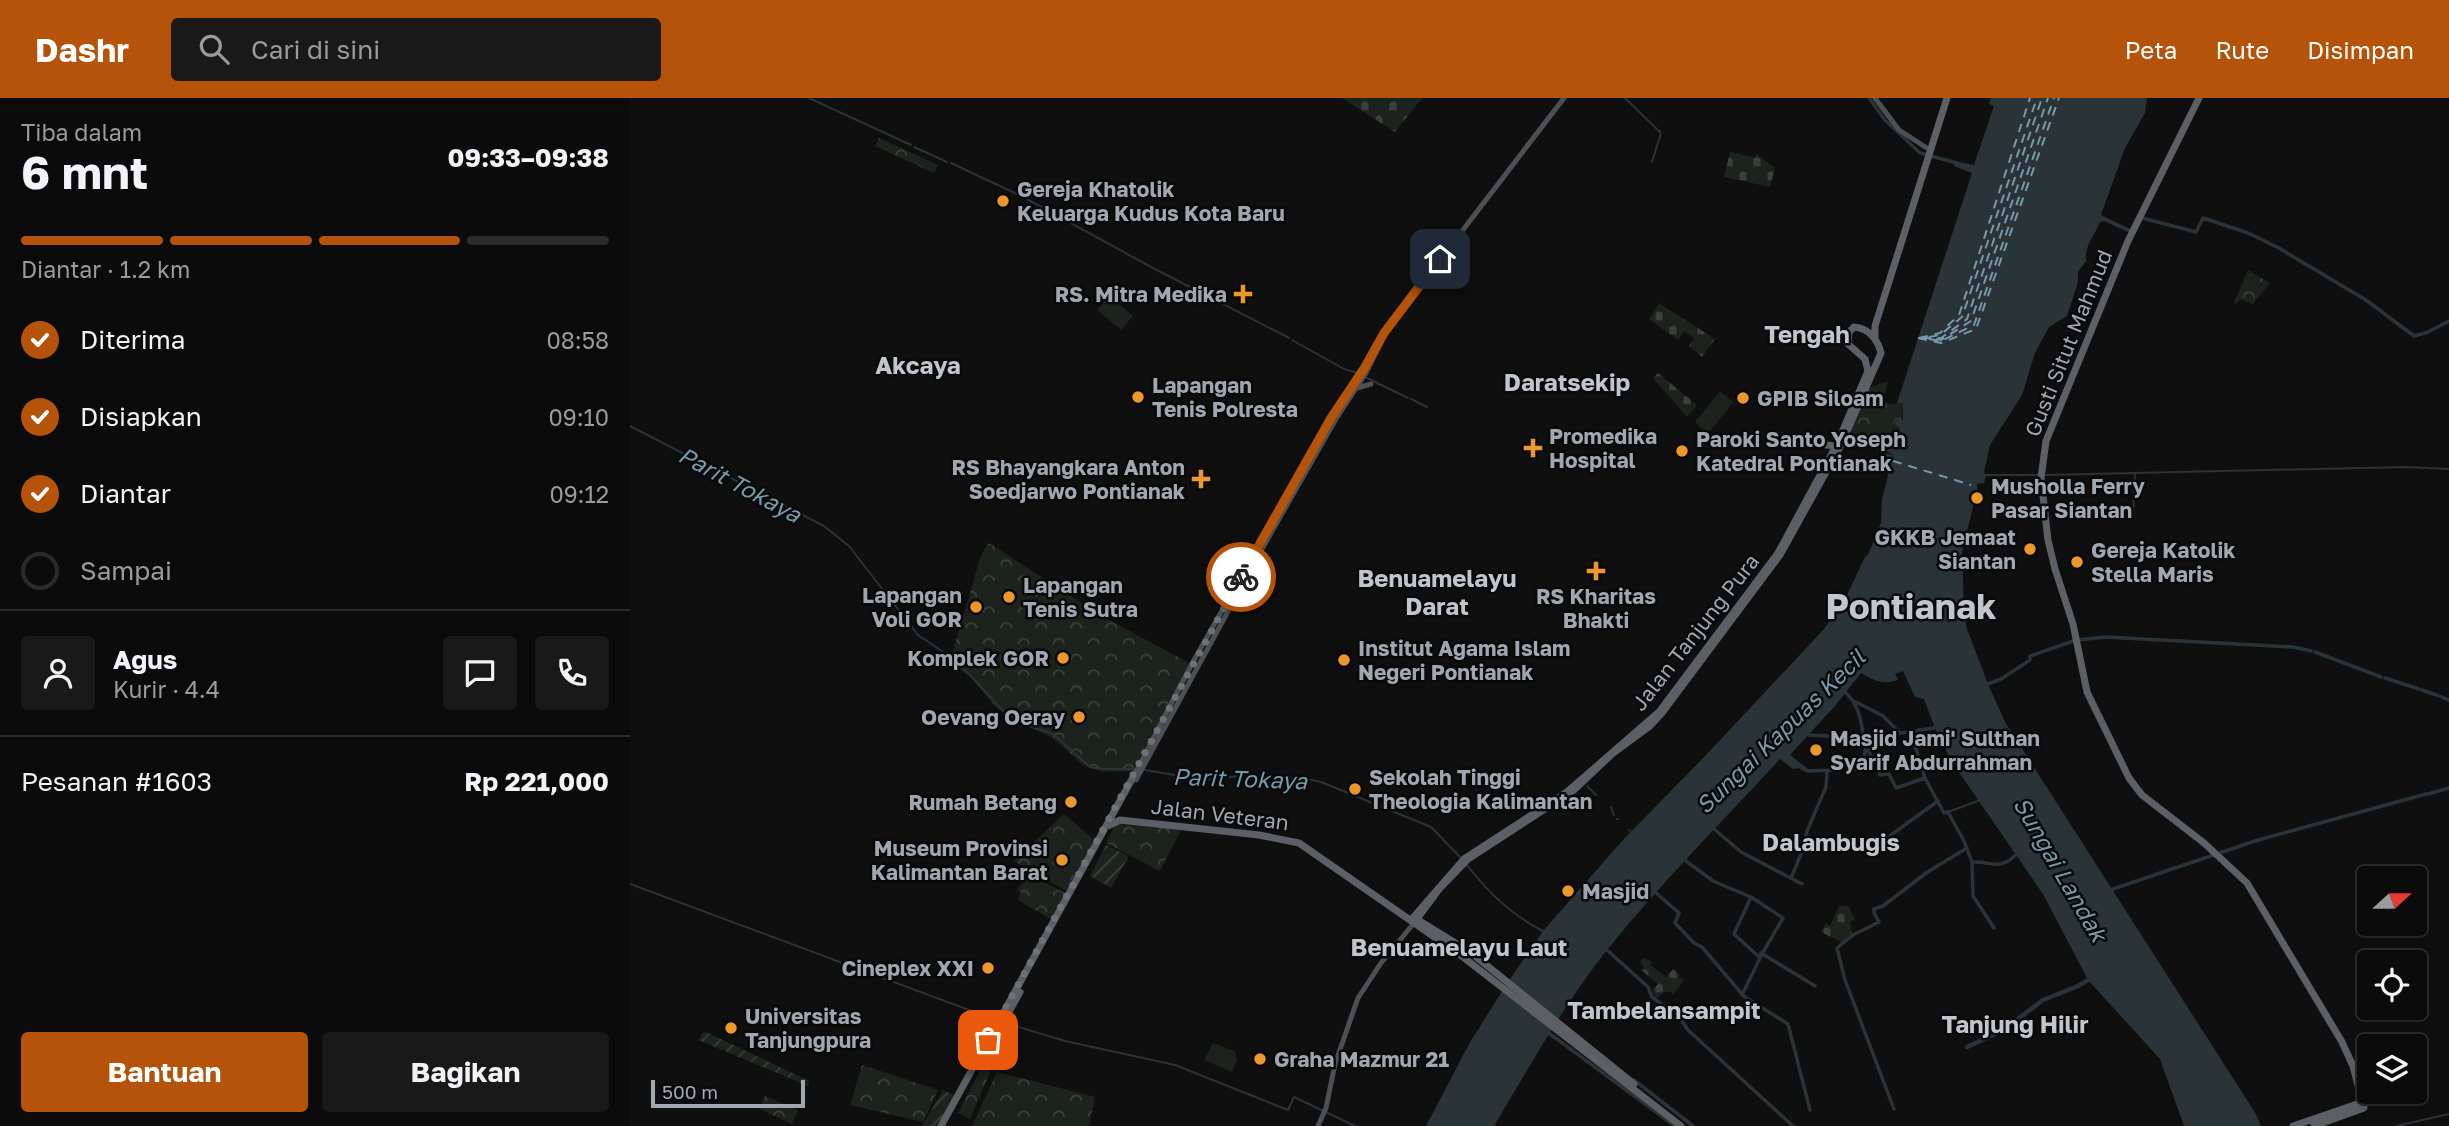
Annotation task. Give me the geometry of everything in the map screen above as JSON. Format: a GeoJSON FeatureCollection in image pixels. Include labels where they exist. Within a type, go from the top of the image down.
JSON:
{"type":"FeatureCollection","features":[{"type":"Feature","properties":{"kind":"highway"},"geometry":{"type":"LineString","coordinates":[[1927,157],[1946,98]]}},
{"type":"Feature","properties":{"kind":"highway"},"geometry":{"type":"LineString","coordinates":[[1866,330],[1875,318],[1946,98]]}},
{"type":"Feature","properties":{"kind":"highway","name":"Gusti Situt Mahmud"},"geometry":{"type":"LineString","coordinates":[[2199,98],[2131,234],[2046,441],[2042,478],[2050,554],[2090,698],[2136,789],[2218,855],[2247,883],[2342,1042],[2353,1066],[2363,1105]]}},
{"type":"Feature","properties":{"kind":"highway","name":"Jalan Tanjung Pura"},"geometry":{"type":"LineString","coordinates":[[1414,920],[1464,861],[1560,796],[1650,722],[1688,677],[1780,555],[1839,444],[1871,369],[1881,354],[1874,328],[1916,190]]}},
{"type":"Feature","properties":{"kind":"highway"},"geometry":{"type":"LineString","coordinates":[[1862,356],[1874,353],[1876,341],[1866,330],[1852,328],[1847,339],[1848,344],[1862,356],[1871,369]]}},
{"type":"Feature","properties":{"kind":"highway"},"geometry":{"type":"LineString","coordinates":[[1819,444],[1839,444]]}},
{"type":"Feature","properties":{"kind":"highway"},"geometry":{"type":"LineString","coordinates":[[941,1126],[1111,825],[1134,779]]}},
{"type":"Feature","properties":{"kind":"highway"},"geometry":{"type":"LineString","coordinates":[[947,1126],[1001,1021],[1134,779]]}},
{"type":"Feature","properties":{"kind":"highway","name":"Jalan Veteran"},"geometry":{"type":"LineString","coordinates":[[1119,809],[1125,817],[1145,821]]}},
{"type":"Feature","properties":{"kind":"highway","name":"Jalan Veteran"},"geometry":{"type":"LineString","coordinates":[[1111,825],[1120,820],[1145,821],[1294,838],[1414,920]]}},
{"type":"Feature","properties":{"kind":"highway"},"geometry":{"type":"LineString","coordinates":[[1414,920],[1470,952],[1683,1126]]}},
{"type":"Feature","properties":{"kind":"highway"},"geometry":{"type":"LineString","coordinates":[[1414,920],[1613,1069]]}},
{"type":"Feature","properties":{"kind":"highway"},"geometry":{"type":"LineString","coordinates":[[2300,1125],[2363,1105]]}},
{"type":"Feature","properties":{"kind":"highway"},"geometry":{"type":"LineString","coordinates":[[2314,1126],[2363,1105]]}},
{"type":"Feature","properties":{"kind":"main road"},"geometry":{"type":"LineString","coordinates":[[1134,779],[1235,592],[1381,339],[1564,98]]}},
{"type":"Feature","properties":{"kind":"main road"},"geometry":{"type":"LineString","coordinates":[[1875,98],[1899,130],[1927,157]]}},
{"type":"Feature","properties":{"kind":"main road"},"geometry":{"type":"LineString","coordinates":[[1321,441],[1356,388],[1360,377]]}},
{"type":"Feature","properties":{"kind":"main road"},"geometry":{"type":"LineString","coordinates":[[1356,388],[1371,384]]}},
{"type":"Feature","properties":{"kind":"main road"},"geometry":{"type":"LineString","coordinates":[[1318,1126],[1356,1003],[1367,982],[1414,920]]}},
{"type":"Feature","properties":{"kind":"green space"},"geometry":{"type":"Polygon","coordinates":[[[1342,98],[1422,98],[1395,132],[1342,98]]]}},
{"type":"Feature","properties":{"kind":"green space"},"geometry":{"type":"Polygon","coordinates":[[[879,138],[938,165],[934,173],[875,146],[879,138]]]}},
{"type":"Feature","properties":{"kind":"green space"},"geometry":{"type":"Polygon","coordinates":[[[1730,152],[1754,157],[1757,154],[1775,168],[1770,187],[1724,177],[1730,152]]]}},
{"type":"Feature","properties":{"kind":"green space"},"geometry":{"type":"Polygon","coordinates":[[[2248,270],[2270,283],[2253,304],[2240,299],[2236,304],[2234,303],[2248,270]]]}},
{"type":"Feature","properties":{"kind":"green space"},"geometry":{"type":"Polygon","coordinates":[[[1109,296],[1133,316],[1121,330],[1097,310],[1109,296]]]}},
{"type":"Feature","properties":{"kind":"green space"},"geometry":{"type":"Polygon","coordinates":[[[1659,303],[1715,339],[1702,357],[1689,346],[1694,338],[1684,331],[1678,340],[1649,319],[1659,303]]]}},
{"type":"Feature","properties":{"kind":"green space"},"geometry":{"type":"Polygon","coordinates":[[[1658,373],[1697,405],[1687,417],[1653,378],[1658,373]]]}},
{"type":"Feature","properties":{"kind":"green space"},"geometry":{"type":"Polygon","coordinates":[[[1888,381],[1883,401],[1890,404],[1903,403],[1902,420],[1898,418],[1894,421],[1895,426],[1900,427],[1886,452],[1866,447],[1865,450],[1845,443],[1868,388],[1888,381]]]}},
{"type":"Feature","properties":{"kind":"green space"},"geometry":{"type":"Polygon","coordinates":[[[1720,391],[1733,402],[1708,434],[1695,422],[1720,391]]]}},
{"type":"Feature","properties":{"kind":"green space"},"geometry":{"type":"Polygon","coordinates":[[[989,543],[1098,614],[1191,664],[1132,771],[1103,772],[1083,765],[1053,738],[1011,719],[995,706],[971,678],[951,662],[981,555],[989,543]]]}},
{"type":"Feature","properties":{"kind":"green space"},"geometry":{"type":"Polygon","coordinates":[[[1064,814],[1092,838],[1093,843],[1066,891],[1014,861],[1064,814]]]}},
{"type":"Feature","properties":{"kind":"green space"},"geometry":{"type":"Polygon","coordinates":[[[1117,822],[1182,828],[1160,871],[1106,843],[1117,822]]]}},
{"type":"Feature","properties":{"kind":"green space"},"geometry":{"type":"Polygon","coordinates":[[[1106,845],[1128,858],[1111,888],[1090,876],[1106,845]]]}},
{"type":"Feature","properties":{"kind":"green space"},"geometry":{"type":"Polygon","coordinates":[[[1031,875],[1065,893],[1052,920],[1018,900],[1021,892],[1017,889],[1031,875]]]}},
{"type":"Feature","properties":{"kind":"green space"},"geometry":{"type":"Polygon","coordinates":[[[1839,906],[1849,906],[1855,920],[1850,921],[1852,934],[1843,943],[1821,932],[1826,923],[1830,926],[1839,906]]]}},
{"type":"Feature","properties":{"kind":"green space"},"geometry":{"type":"Polygon","coordinates":[[[1644,958],[1652,962],[1650,965],[1666,977],[1673,969],[1684,980],[1673,995],[1672,992],[1664,992],[1657,998],[1651,991],[1658,984],[1641,970],[1644,967],[1640,962],[1644,958]]]}},
{"type":"Feature","properties":{"kind":"green space"},"geometry":{"type":"Polygon","coordinates":[[[704,1031],[809,1081],[808,1086],[698,1040],[704,1031]]]}},
{"type":"Feature","properties":{"kind":"green space"},"geometry":{"type":"Polygon","coordinates":[[[1213,1043],[1235,1051],[1237,1060],[1232,1072],[1204,1060],[1213,1043]]]}},
{"type":"Feature","properties":{"kind":"green space"},"geometry":{"type":"Polygon","coordinates":[[[862,1065],[938,1090],[923,1122],[850,1105],[862,1065]]]}},
{"type":"Feature","properties":{"kind":"green space"},"geometry":{"type":"Polygon","coordinates":[[[982,1067],[991,1070],[970,1119],[958,1113],[982,1067]]]}},
{"type":"Feature","properties":{"kind":"green space"},"geometry":{"type":"Polygon","coordinates":[[[997,1072],[1095,1097],[1089,1126],[972,1126],[997,1072]]]}},
{"type":"Feature","properties":{"kind":"green space"},"geometry":{"type":"Polygon","coordinates":[[[943,1090],[954,1095],[937,1126],[922,1126],[943,1090]]]}},
{"type":"Feature","properties":{"kind":"green space"},"geometry":{"type":"Polygon","coordinates":[[[765,1096],[798,1110],[792,1124],[759,1109],[765,1096]]]}},
{"type":"Feature","properties":{"kind":"water"},"geometry":{"type":"Polygon","coordinates":[[[1991,98],[2147,98],[2145,113],[2125,148],[2101,215],[2130,229],[2132,234],[2104,221],[2100,222],[2088,245],[2086,261],[2078,272],[2078,282],[2067,316],[2049,327],[2035,353],[2022,395],[1990,445],[1984,472],[1986,476],[1984,483],[1977,484],[1978,495],[1962,551],[1967,629],[2005,722],[2256,1114],[2261,1126],[2184,1126],[2160,1059],[2088,980],[2043,894],[1952,762],[1924,699],[1915,697],[1903,671],[1895,674],[1898,680],[1887,682],[1861,673],[1790,755],[1808,769],[1806,772],[1793,769],[1780,759],[1670,877],[1607,950],[1576,992],[1494,1126],[1426,1126],[1469,1044],[1543,931],[1622,841],[1824,629],[1845,599],[1881,523],[1882,499],[1888,476],[1885,461],[1882,459],[1884,453],[1894,455],[1886,451],[1900,428],[1895,425],[1895,421],[1898,418],[1903,420],[1903,403],[1897,403],[1972,173],[1954,166],[1955,161],[1974,165],[1994,106],[1989,104],[1991,98]]]}},
{"type":"Feature","properties":{"kind":"waterway"},"geometry":{"type":"LineString","coordinates":[[809,98],[911,145]]}},
{"type":"Feature","properties":{"kind":"waterway"},"geometry":{"type":"LineString","coordinates":[[1625,98],[1661,133],[1652,162]]}},
{"type":"Feature","properties":{"kind":"waterway"},"geometry":{"type":"LineString","coordinates":[[1869,98],[1885,120],[1920,153],[1957,163]]}},
{"type":"Feature","properties":{"kind":"waterway"},"geometry":{"type":"LineString","coordinates":[[914,147],[947,162]]}},
{"type":"Feature","properties":{"kind":"waterway"},"geometry":{"type":"LineString","coordinates":[[951,163],[1017,194]]}},
{"type":"Feature","properties":{"kind":"waterway"},"geometry":{"type":"LineString","coordinates":[[1023,197],[1289,338]]}},
{"type":"Feature","properties":{"kind":"waterway"},"geometry":{"type":"LineString","coordinates":[[2142,218],[2196,232],[2203,218],[2248,233],[2277,247],[2366,300],[2414,336],[2449,321]]}},
{"type":"Feature","properties":{"kind":"waterway"},"geometry":{"type":"LineString","coordinates":[[1292,340],[1344,369],[1358,373]]}},
{"type":"Feature","properties":{"kind":"waterway"},"geometry":{"type":"LineString","coordinates":[[1365,377],[1408,398]]}},
{"type":"Feature","properties":{"kind":"waterway"},"geometry":{"type":"LineString","coordinates":[[1411,399],[1427,407]]}},
{"type":"Feature","properties":{"kind":"waterway","name":"Parit Tokaya"},"geometry":{"type":"LineString","coordinates":[[630,426],[824,526],[849,546],[918,635],[949,656],[1004,712],[1032,727],[1053,734],[1090,767],[1136,769]]}},
{"type":"Feature","properties":{"kind":"waterway"},"geometry":{"type":"LineString","coordinates":[[2046,475],[2406,467],[2449,469]]}},
{"type":"Feature","properties":{"kind":"waterway"},"geometry":{"type":"LineString","coordinates":[[2133,515],[2135,474]]}},
{"type":"Feature","properties":{"kind":"waterway"},"geometry":{"type":"LineString","coordinates":[[1985,475],[2039,475]]}},
{"type":"Feature","properties":{"kind":"waterway"},"geometry":{"type":"LineString","coordinates":[[1988,684],[2001,679],[2030,660],[2030,656],[2076,640],[2106,637],[2293,647],[2311,651]]}},
{"type":"Feature","properties":{"kind":"waterway"},"geometry":{"type":"LineString","coordinates":[[2315,652],[2381,677]]}},
{"type":"Feature","properties":{"kind":"waterway"},"geometry":{"type":"LineString","coordinates":[[2385,678],[2419,689]]}},
{"type":"Feature","properties":{"kind":"waterway"},"geometry":{"type":"LineString","coordinates":[[2422,690],[2436,695]]}},
{"type":"Feature","properties":{"kind":"waterway","name":"Sungai Kapuas Kecil"},"geometry":{"type":"LineString","coordinates":[[1846,693],[1857,709],[1865,744],[1880,775],[1889,774],[1896,788],[1925,778]]}},
{"type":"Feature","properties":{"kind":"waterway"},"geometry":{"type":"LineString","coordinates":[[2439,696],[2449,700]]}},
{"type":"Feature","properties":{"kind":"waterway"},"geometry":{"type":"LineString","coordinates":[[1856,702],[1883,716],[1900,733],[1934,728]]}},
{"type":"Feature","properties":{"kind":"waterway"},"geometry":{"type":"LineString","coordinates":[[1865,740],[1889,737],[1899,732]]}},
{"type":"Feature","properties":{"kind":"waterway"},"geometry":{"type":"LineString","coordinates":[[1911,733],[1925,778],[1944,813],[1948,812],[1972,862],[1973,896],[1994,928]]}},
{"type":"Feature","properties":{"kind":"waterway","name":"Sungai Kapuas Kecil"},"geometry":{"type":"LineString","coordinates":[[1809,735],[1864,738]]}},
{"type":"Feature","properties":{"kind":"waterway"},"geometry":{"type":"LineString","coordinates":[[1807,771],[1862,769],[1866,747]]}},
{"type":"Feature","properties":{"kind":"waterway"},"geometry":{"type":"LineString","coordinates":[[1862,769],[1877,768]]}},
{"type":"Feature","properties":{"kind":"waterway","name":"Parit Tokaya"},"geometry":{"type":"LineString","coordinates":[[1145,770],[1204,780],[1248,775],[1280,780],[1297,777],[1321,782],[1431,827],[1460,857]]}},
{"type":"Feature","properties":{"kind":"waterway"},"geometry":{"type":"LineString","coordinates":[[1791,878],[1826,787],[1827,772]]}},
{"type":"Feature","properties":{"kind":"waterway"},"geometry":{"type":"LineString","coordinates":[[1587,786],[1596,795]]}},
{"type":"Feature","properties":{"kind":"waterway"},"geometry":{"type":"LineString","coordinates":[[2428,794],[2449,788]]}},
{"type":"Feature","properties":{"kind":"waterway"},"geometry":{"type":"LineString","coordinates":[[2110,890],[2258,840],[2426,794]]}},
{"type":"Feature","properties":{"kind":"waterway"},"geometry":{"type":"LineString","coordinates":[[1884,840],[1938,801]]}},
{"type":"Feature","properties":{"kind":"waterway"},"geometry":{"type":"LineString","coordinates":[[1948,812],[1978,801]]}},
{"type":"Feature","properties":{"kind":"waterway"},"geometry":{"type":"LineString","coordinates":[[1611,807],[1614,815]]}},
{"type":"Feature","properties":{"kind":"waterway","name":"Sungai Kapuas Kecil"},"geometry":{"type":"LineString","coordinates":[[1714,829],[1741,852],[1802,884]]}},
{"type":"Feature","properties":{"kind":"waterway"},"geometry":{"type":"LineString","coordinates":[[1894,1109],[1845,980],[1837,948],[1853,935],[1879,922],[1874,909],[1883,906],[1926,873],[1967,848]]}},
{"type":"Feature","properties":{"kind":"waterway"},"geometry":{"type":"LineString","coordinates":[[1972,862],[2000,864],[2017,854]]}},
{"type":"Feature","properties":{"kind":"waterway"},"geometry":{"type":"LineString","coordinates":[[1686,861],[1713,881],[1751,897],[1734,934],[1759,957],[1761,953],[1815,986]]}},
{"type":"Feature","properties":{"kind":"waterway","name":"Parit Tokaya"},"geometry":{"type":"LineString","coordinates":[[1466,864],[1501,902],[1543,931]]}},
{"type":"Feature","properties":{"kind":"waterway"},"geometry":{"type":"LineString","coordinates":[[630,884],[996,1020]]}},
{"type":"Feature","properties":{"kind":"waterway"},"geometry":{"type":"LineString","coordinates":[[1656,893],[1679,913],[1675,923],[1694,943],[1702,947],[1742,994]]}},
{"type":"Feature","properties":{"kind":"waterway"},"geometry":{"type":"LineString","coordinates":[[1751,897],[1783,918],[1742,995],[1788,1024],[1810,1110]]}},
{"type":"Feature","properties":{"kind":"waterway"},"geometry":{"type":"LineString","coordinates":[[1607,950],[1648,987],[1652,997],[1680,1018],[1688,1030],[1793,1126]]}},
{"type":"Feature","properties":{"kind":"waterway"},"geometry":{"type":"LineString","coordinates":[[1967,1047],[2002,1031],[2043,1000],[2088,980]]}},
{"type":"Feature","properties":{"kind":"waterway"},"geometry":{"type":"LineString","coordinates":[[1002,1022],[1065,1041],[1175,1065],[1288,1110],[1294,1097],[1355,1126]]}},
{"type":"Feature","properties":{"kind":"waterway"},"geometry":{"type":"LineString","coordinates":[[1550,1034],[1675,1126]]}},
{"type":"Feature","properties":{"kind":"waterway"},"geometry":{"type":"LineString","coordinates":[[1634,1080],[1693,1126]]}},
{"type":"Feature","properties":{"kind":"waterway"},"geometry":{"type":"LineString","coordinates":[[2396,1126],[2449,1114]]}},
{"type":"Feature","properties":{"kind":"ferry route"},"geometry":{"type":"LineString","coordinates":[[1919,338],[1940,333],[1959,315],[2030,98]]}},
{"type":"Feature","properties":{"kind":"ferry route"},"geometry":{"type":"LineString","coordinates":[[1929,337],[1940,335],[1962,317],[2037,98]]}},
{"type":"Feature","properties":{"kind":"ferry route"},"geometry":{"type":"LineString","coordinates":[[1922,338],[1941,338],[1967,319],[2042,98]]}},
{"type":"Feature","properties":{"kind":"ferry route"},"geometry":{"type":"LineString","coordinates":[[1936,339],[1941,340],[1971,321],[2048,98]]}},
{"type":"Feature","properties":{"kind":"ferry route"},"geometry":{"type":"LineString","coordinates":[[1929,339],[1941,341],[1974,325],[2054,98]]}},
{"type":"Feature","properties":{"kind":"ferry route"},"geometry":{"type":"LineString","coordinates":[[1918,338],[1941,343],[1976,329],[2059,98]]}},
{"type":"Feature","properties":{"kind":"ferry route"},"geometry":{"type":"LineString","coordinates":[[1893,461],[1971,485]]}},
{"type":"Feature","properties":{"kind":"way so far"},"geometry":{"type":"LineString","coordinates":[[988,1040],[1241,577]]}},
{"type":"Feature","properties":{"kind":"place","name":"Gereja Khatolik Keluarga Kudus Kota Baru"},"geometry":{"type":"Point","coordinates":[1003,201]}},
{"type":"Feature","properties":{"kind":"place","name":"RS. Mitra Medika"},"geometry":{"type":"Point","coordinates":[1243,294]}},
{"type":"Feature","properties":{"kind":"place","name":"Lapangan Tenis Polresta"},"geometry":{"type":"Point","coordinates":[1138,397]}},
{"type":"Feature","properties":{"kind":"place","name":"GPIB Siloam"},"geometry":{"type":"Point","coordinates":[1743,398]}},
{"type":"Feature","properties":{"kind":"place","name":"Promedika Hospital"},"geometry":{"type":"Point","coordinates":[1533,448]}},
{"type":"Feature","properties":{"kind":"place","name":"Paroki Santo Yoseph Katedral Pontianak"},"geometry":{"type":"Point","coordinates":[1682,451]}},
{"type":"Feature","properties":{"kind":"place","name":"RS Bhayangkara Anton Soedjarwo Pontianak"},"geometry":{"type":"Point","coordinates":[1201,479]}},
{"type":"Feature","properties":{"kind":"place","name":"Musholla Ferry Pasar Siantan"},"geometry":{"type":"Point","coordinates":[1977,498]}},
{"type":"Feature","properties":{"kind":"place","name":"GKKB Jemaat Siantan"},"geometry":{"type":"Point","coordinates":[2030,549]}},
{"type":"Feature","properties":{"kind":"place","name":"Gereja Katolik Stella Maris"},"geometry":{"type":"Point","coordinates":[2077,562]}},
{"type":"Feature","properties":{"kind":"place","name":"RS Kharitas Bhakti"},"geometry":{"type":"Point","coordinates":[1596,571]}},
{"type":"Feature","properties":{"kind":"place","name":"Lapangan Tenis Sutra"},"geometry":{"type":"Point","coordinates":[1009,597]}},
{"type":"Feature","properties":{"kind":"place","name":"Lapangan Voli GOR"},"geometry":{"type":"Point","coordinates":[976,607]}},
{"type":"Feature","properties":{"kind":"place","name":"Komplek GOR"},"geometry":{"type":"Point","coordinates":[1063,658]}},
{"type":"Feature","properties":{"kind":"place","name":"Institut Agama Islam Negeri Pontianak"},"geometry":{"type":"Point","coordinates":[1344,660]}},
{"type":"Feature","properties":{"kind":"place","name":"Oevang Oeray"},"geometry":{"type":"Point","coordinates":[1079,717]}},
{"type":"Feature","properties":{"kind":"place","name":"Masjid Jami' Sulthan Syarif Abdurrahman"},"geometry":{"type":"Point","coordinates":[1816,750]}},
{"type":"Feature","properties":{"kind":"place","name":"Sekolah Tinggi Theologia Kalimantan"},"geometry":{"type":"Point","coordinates":[1355,789]}},
{"type":"Feature","properties":{"kind":"place","name":"Rumah Betang"},"geometry":{"type":"Point","coordinates":[1071,802]}},
{"type":"Feature","properties":{"kind":"place","name":"Museum Provinsi Kalimantan Barat"},"geometry":{"type":"Point","coordinates":[1062,860]}},
{"type":"Feature","properties":{"kind":"place","name":"Masjid"},"geometry":{"type":"Point","coordinates":[1568,891]}},
{"type":"Feature","properties":{"kind":"place","name":"Cineplex XXI"},"geometry":{"type":"Point","coordinates":[988,968]}},
{"type":"Feature","properties":{"kind":"place","name":"Universitas Tanjungpura"},"geometry":{"type":"Point","coordinates":[731,1028]}},
{"type":"Feature","properties":{"kind":"place","name":"Graha Mazmur 21"},"geometry":{"type":"Point","coordinates":[1260,1059]}},
{"type":"Feature","properties":{"kind":"district","name":"Tengah"},"geometry":{"type":"Point","coordinates":[1807,333]}},
{"type":"Feature","properties":{"kind":"district","name":"Akcaya"},"geometry":{"type":"Point","coordinates":[918,364]}},
{"type":"Feature","properties":{"kind":"district","name":"Daratsekip"},"geometry":{"type":"Point","coordinates":[1567,381]}},
{"type":"Feature","properties":{"kind":"district","name":"Benuamelayu Darat"},"geometry":{"type":"Point","coordinates":[1437,591]}},
{"type":"Feature","properties":{"kind":"district","name":"Pontianak"},"geometry":{"type":"Point","coordinates":[1911,606]}},
{"type":"Feature","properties":{"kind":"district","name":"Dalambugis"},"geometry":{"type":"Point","coordinates":[1831,841]}},
{"type":"Feature","properties":{"kind":"district","name":"Benuamelayu Laut"},"geometry":{"type":"Point","coordinates":[1459,946]}},
{"type":"Feature","properties":{"kind":"district","name":"Tambelansampit"},"geometry":{"type":"Point","coordinates":[1664,1009]}},
{"type":"Feature","properties":{"kind":"district","name":"Tanjung Hilir"},"geometry":{"type":"Point","coordinates":[2015,1023]}},
{"type":"Feature","properties":{"kind":"route"},"geometry":{"type":"LineString","coordinates":[[1241,577],[1331,418],[1365,367],[1379,340],[1440,259]]}},
{"type":"Feature","properties":{"kind":"water label","name":"Sungai Landak"},"geometry":{"type":"Point","coordinates":[2061,869]}}]}
